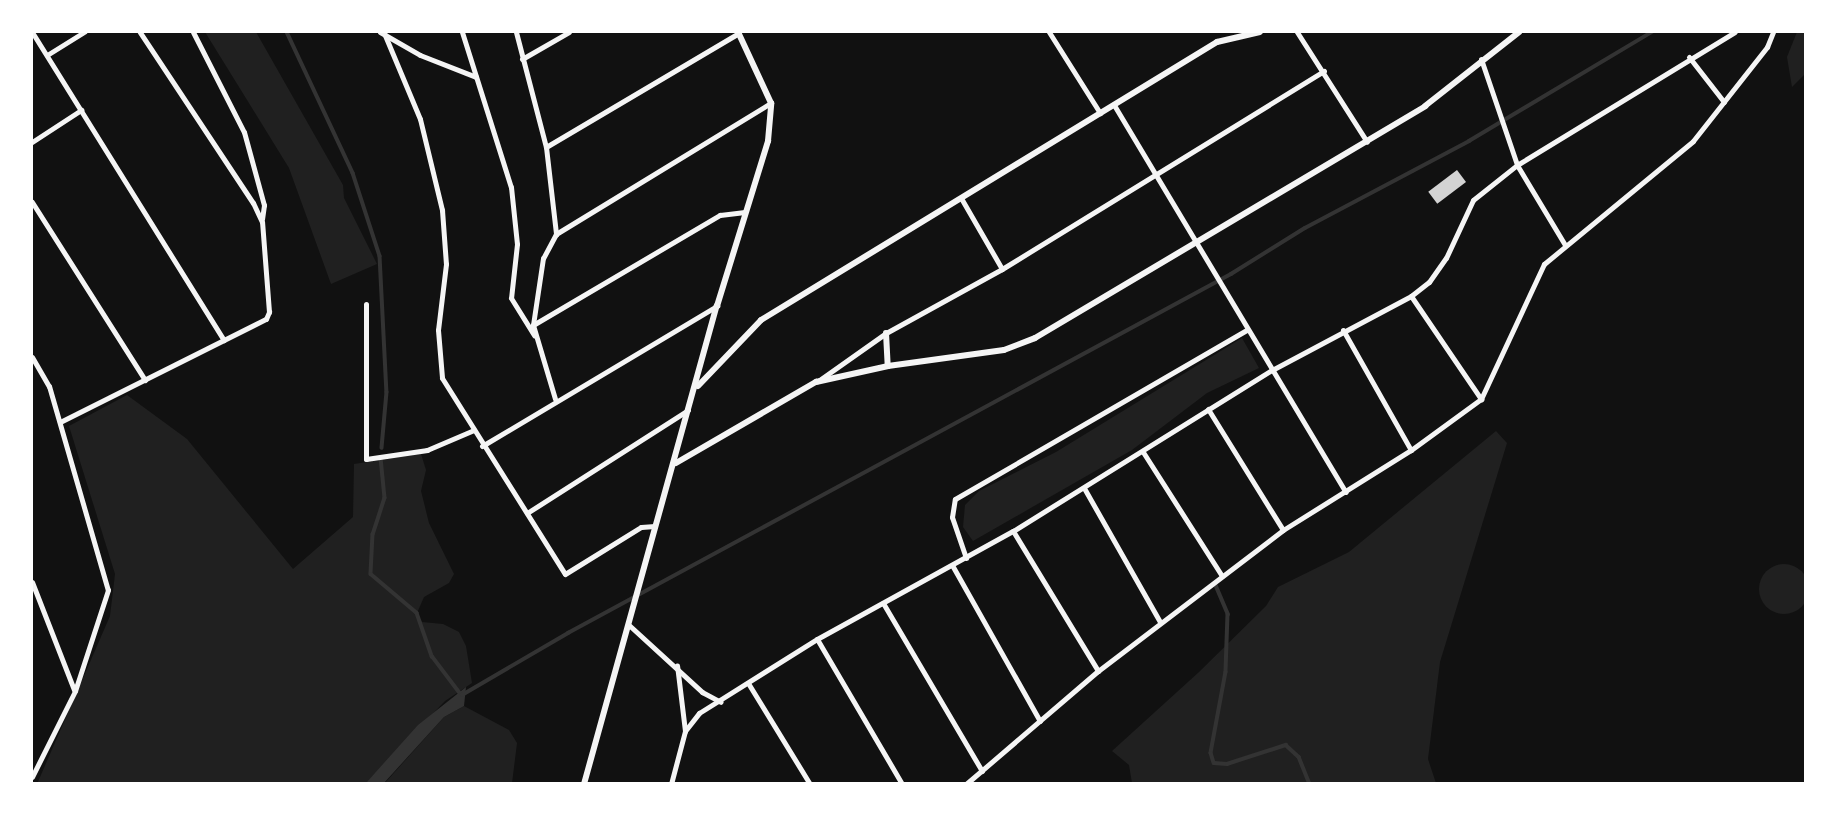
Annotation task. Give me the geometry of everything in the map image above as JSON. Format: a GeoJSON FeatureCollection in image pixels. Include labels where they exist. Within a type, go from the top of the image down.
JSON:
{"type":"FeatureCollection","features":[{"type":"Feature","properties":{"kind":"street"},"geometry":{"type":"LineString","coordinates":[[32,32],[35,43],[47,55],[224,340]]}},
{"type":"Feature","properties":{"kind":"street"},"geometry":{"type":"LineString","coordinates":[[47,55],[84,32]]}},
{"type":"Feature","properties":{"kind":"street"},"geometry":{"type":"LineString","coordinates":[[139,32],[189,102],[261,222]]}},
{"type":"Feature","properties":{"kind":"street"},"geometry":{"type":"LineString","coordinates":[[60,422],[266,319],[269,312],[261,222],[264,205],[244,132],[193,32]]}},
{"type":"Feature","properties":{"kind":"street"},"geometry":{"type":"LineString","coordinates":[[382,32],[420,55],[476,77]]}},
{"type":"Feature","properties":{"kind":"street"},"geometry":{"type":"LineString","coordinates":[[382,32],[420,119],[442,211],[446,264],[438,330],[442,378],[482,446],[565,574],[641,527],[655,526]]}},
{"type":"Feature","properties":{"kind":"street"},"geometry":{"type":"LineString","coordinates":[[462,32],[511,187],[517,244],[511,298],[538,340]]}},
{"type":"Feature","properties":{"kind":"street"},"geometry":{"type":"LineString","coordinates":[[516,32],[546,147],[556,234]]}},
{"type":"Feature","properties":{"kind":"street"},"geometry":{"type":"LineString","coordinates":[[522,59],[569,32]]}},
{"type":"Feature","properties":{"kind":"street"},"geometry":{"type":"LineString","coordinates":[[546,147],[738,32],[771,103],[768,141],[717,306],[676,463],[655,526],[630,626],[584,783]]}},
{"type":"Feature","properties":{"kind":"street"},"geometry":{"type":"LineString","coordinates":[[1049,32],[1100,113]]}},
{"type":"Feature","properties":{"kind":"street"},"geometry":{"type":"LineString","coordinates":[[696,388],[761,320],[1217,42],[1260,32]]}},
{"type":"Feature","properties":{"kind":"street"},"geometry":{"type":"LineString","coordinates":[[1297,32],[1367,142]]}},
{"type":"Feature","properties":{"kind":"street"},"geometry":{"type":"LineString","coordinates":[[816,382],[888,366],[1004,350],[1035,338],[1425,106],[1481,59],[1519,32]]}},
{"type":"Feature","properties":{"kind":"street"},"geometry":{"type":"LineString","coordinates":[[685,731],[699,713],[721,702],[817,639],[1013,531],[1272,370],[1343,330],[1412,296],[1429,282],[1446,258],[1473,200],[1517,165],[1689,57],[1735,32]]}},
{"type":"Feature","properties":{"kind":"street"},"geometry":{"type":"LineString","coordinates":[[966,783],[1098,671],[1283,530],[1411,450],[1481,399],[1532,284],[1544,264],[1693,141],[1767,47],[1773,32]]}},
{"type":"Feature","properties":{"kind":"street"},"geometry":{"type":"LineString","coordinates":[[1689,57],[1724,102]]}},
{"type":"Feature","properties":{"kind":"street"},"geometry":{"type":"LineString","coordinates":[[1481,59],[1517,165],[1565,245]]}},
{"type":"Feature","properties":{"kind":"street"},"geometry":{"type":"LineString","coordinates":[[676,463],[816,382],[886,334],[1002,269],[1324,71]]}},
{"type":"Feature","properties":{"kind":"street"},"geometry":{"type":"LineString","coordinates":[[555,399],[533,325],[543,258],[556,234],[771,103]]}},
{"type":"Feature","properties":{"kind":"street"},"geometry":{"type":"LineString","coordinates":[[1114,105],[1198,241],[1247,330],[1346,492]]}},
{"type":"Feature","properties":{"kind":"street"},"geometry":{"type":"LineString","coordinates":[[32,142],[81,110]]}},
{"type":"Feature","properties":{"kind":"street"},"geometry":{"type":"LineString","coordinates":[[961,198],[1002,269]]}},
{"type":"Feature","properties":{"kind":"street"},"geometry":{"type":"LineString","coordinates":[[32,202],[145,380]]}},
{"type":"Feature","properties":{"kind":"street"},"geometry":{"type":"LineString","coordinates":[[533,325],[720,215],[745,212]]}},
{"type":"Feature","properties":{"kind":"street"},"geometry":{"type":"LineString","coordinates":[[1412,296],[1481,399]]}},
{"type":"Feature","properties":{"kind":"street"},"geometry":{"type":"LineString","coordinates":[[366,304],[366,459],[427,450],[474,430]]}},
{"type":"Feature","properties":{"kind":"street"},"geometry":{"type":"LineString","coordinates":[[482,446],[555,399],[717,306]]}},
{"type":"Feature","properties":{"kind":"street"},"geometry":{"type":"LineString","coordinates":[[965,558],[952,516],[955,499],[1247,330]]}},
{"type":"Feature","properties":{"kind":"street"},"geometry":{"type":"LineString","coordinates":[[1343,330],[1411,450]]}},
{"type":"Feature","properties":{"kind":"street"},"geometry":{"type":"LineString","coordinates":[[886,334],[888,366]]}},
{"type":"Feature","properties":{"kind":"street"},"geometry":{"type":"LineString","coordinates":[[32,357],[49,386],[108,590],[75,691],[32,777]]}},
{"type":"Feature","properties":{"kind":"street"},"geometry":{"type":"LineString","coordinates":[[1208,409],[1283,530]]}},
{"type":"Feature","properties":{"kind":"street"},"geometry":{"type":"LineString","coordinates":[[527,513],[688,410]]}},
{"type":"Feature","properties":{"kind":"street"},"geometry":{"type":"LineString","coordinates":[[1143,452],[1222,576]]}},
{"type":"Feature","properties":{"kind":"street"},"geometry":{"type":"LineString","coordinates":[[1084,488],[1160,622]]}},
{"type":"Feature","properties":{"kind":"street"},"geometry":{"type":"LineString","coordinates":[[1013,531],[1098,671]]}},
{"type":"Feature","properties":{"kind":"street"},"geometry":{"type":"LineString","coordinates":[[952,565],[1041,721]]}},
{"type":"Feature","properties":{"kind":"street"},"geometry":{"type":"LineString","coordinates":[[32,583],[75,691]]}},
{"type":"Feature","properties":{"kind":"street"},"geometry":{"type":"LineString","coordinates":[[883,603],[982,771]]}},
{"type":"Feature","properties":{"kind":"street"},"geometry":{"type":"LineString","coordinates":[[630,626],[677,665],[702,692],[721,702]]}},
{"type":"Feature","properties":{"kind":"street"},"geometry":{"type":"LineString","coordinates":[[817,639],[902,783]]}},
{"type":"Feature","properties":{"kind":"street"},"geometry":{"type":"LineString","coordinates":[[671,783],[685,731],[677,665]]}},
{"type":"Feature","properties":{"kind":"street"},"geometry":{"type":"LineString","coordinates":[[748,683],[810,783]]}},
{"type":"Feature","properties":{"kind":"shaded area"},"geometry":{"type":"Polygon","coordinates":[[[205,32],[256,32],[343,185],[344,198],[377,264],[331,284],[289,168],[205,32]]]}},
{"type":"Feature","properties":{"kind":"shaded area"},"geometry":{"type":"Polygon","coordinates":[[[1797,32],[1805,32],[1805,74],[1792,87],[1787,57],[1797,32]]]}},
{"type":"Feature","properties":{"kind":"shaded area"},"geometry":{"type":"Polygon","coordinates":[[[1242,338],[1259,368],[1207,393],[1132,450],[973,541],[963,527],[965,505],[979,491],[1056,452],[1242,338]]]}},
{"type":"Feature","properties":{"kind":"shaded area"},"geometry":{"type":"Polygon","coordinates":[[[127,395],[187,439],[293,569],[353,517],[354,464],[421,454],[426,470],[421,491],[429,523],[454,574],[449,583],[424,597],[417,613],[422,622],[443,624],[459,632],[466,646],[472,683],[445,701],[366,783],[37,784],[110,616],[115,574],[69,426],[127,395]]]}},
{"type":"Feature","properties":{"kind":"shaded area"},"geometry":{"type":"Polygon","coordinates":[[[1496,431],[1507,443],[1440,662],[1428,759],[1436,783],[1132,783],[1129,765],[1112,751],[1199,672],[1266,606],[1278,587],[1349,552],[1496,431]]]}},
{"type":"Feature","properties":{"kind":"shaded area"},"geometry":{"type":"Polygon","coordinates":[[[1784,564],[1802,571],[1809,589],[1802,607],[1784,614],[1766,607],[1759,589],[1766,571],[1784,564]]]}},
{"type":"Feature","properties":{"kind":"shaded area"},"geometry":{"type":"Polygon","coordinates":[[[466,687],[464,706],[444,717],[384,783],[366,783],[418,725],[466,687]]]}},
{"type":"Feature","properties":{"kind":"shaded area"},"geometry":{"type":"Polygon","coordinates":[[[464,706],[509,730],[517,743],[512,783],[384,784],[444,717],[464,706]]]}},
{"type":"Feature","properties":{"kind":"building"},"geometry":{"type":"Polygon","coordinates":[[[1457,170],[1466,182],[1437,204],[1428,192],[1457,170]]]}},
{"type":"Feature","properties":{"kind":"waterway"},"geometry":{"type":"LineString","coordinates":[[287,32],[353,173],[380,256],[387,392],[382,448]]}},
{"type":"Feature","properties":{"kind":"waterway"},"geometry":{"type":"LineString","coordinates":[[462,695],[568,633],[1231,274],[1305,228],[1469,141],[1652,32]]}},
{"type":"Feature","properties":{"kind":"waterway"},"geometry":{"type":"LineString","coordinates":[[381,458],[385,498],[373,534],[371,574],[417,613],[432,656],[460,693]]}},
{"type":"Feature","properties":{"kind":"waterway"},"geometry":{"type":"LineString","coordinates":[[1215,583],[1228,614],[1226,672],[1211,753],[1214,763],[1227,764],[1286,745],[1299,757],[1310,784]]}}]}
